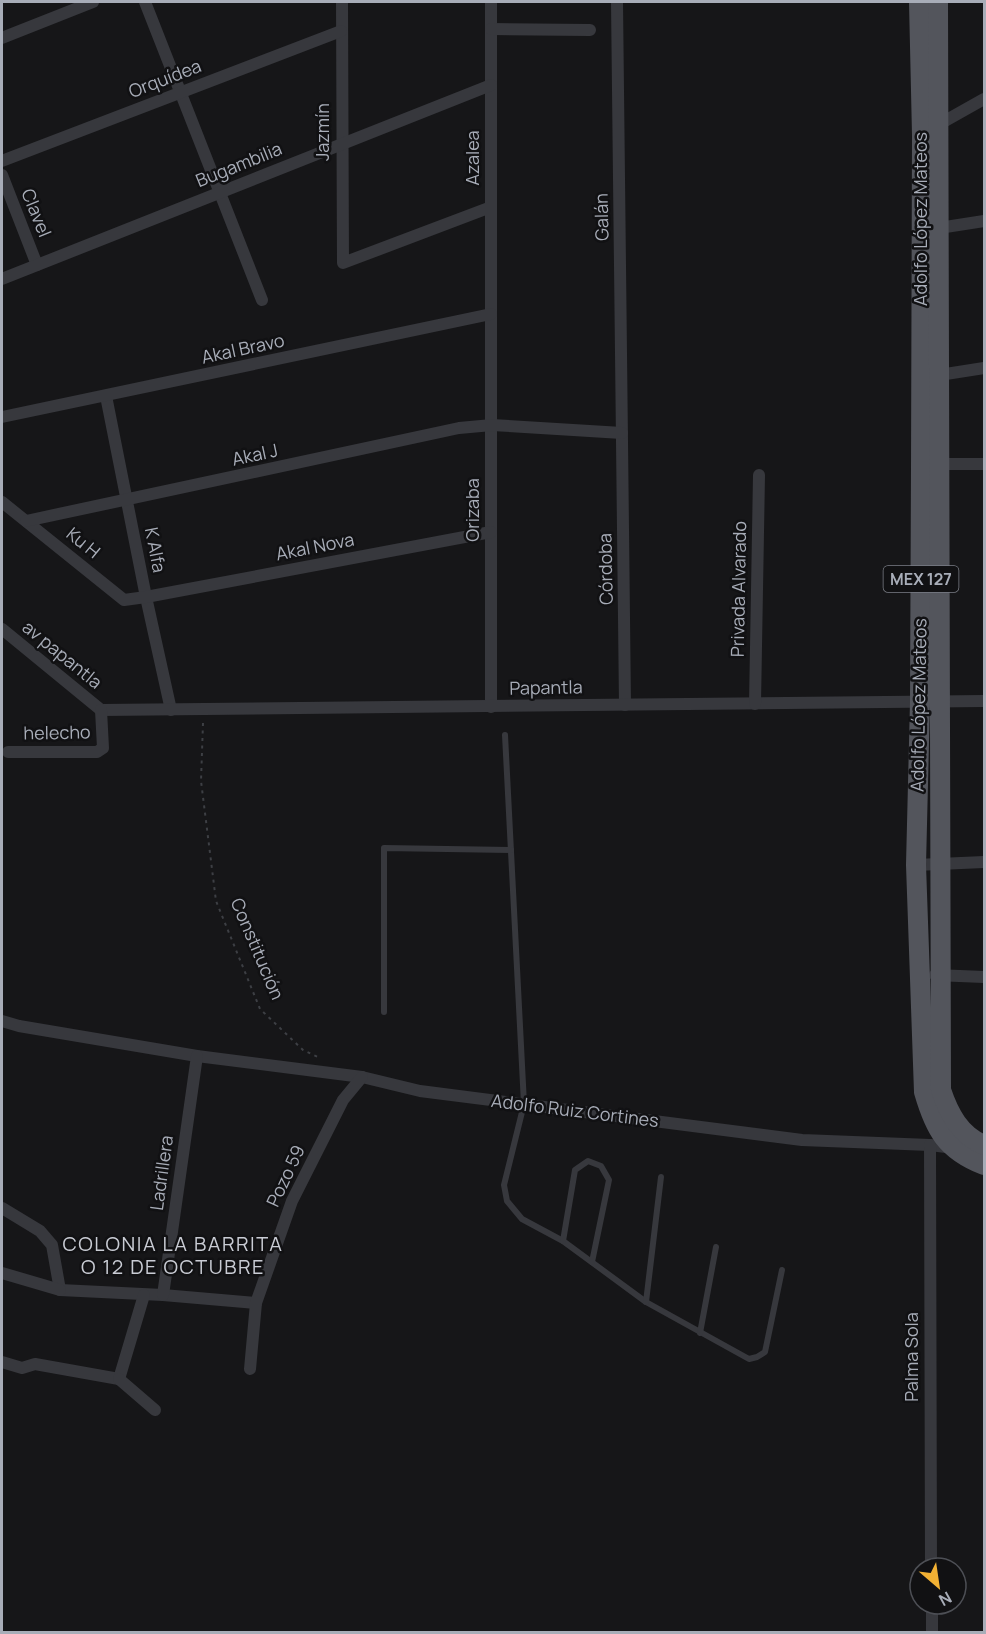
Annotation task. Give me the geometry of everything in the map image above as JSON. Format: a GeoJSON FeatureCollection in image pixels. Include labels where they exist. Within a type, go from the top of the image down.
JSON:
{"type":"FeatureCollection","features":[{"type":"Feature","properties":{"kind":"main road","name":"Adolfo López Mateos"},"geometry":{"type":"LineString","coordinates":[[919,2],[939,228],[930,376],[920,702],[916,865],[919,974],[924,1092],[933,1121],[954,1148]]}},
{"type":"Feature","properties":{"kind":"main road","name":"Adolfo López Mateos"},"geometry":{"type":"LineString","coordinates":[[938,2],[930,130],[930,376],[939,464],[941,1090],[956,1124],[979,1143]]}},
{"type":"Feature","properties":{"kind":"main road","name":"Adolfo Ruiz Cortines"},"geometry":{"type":"LineString","coordinates":[[954,1148],[967,1158],[984,1165]]}},
{"type":"Feature","properties":{"kind":"street"},"geometry":{"type":"LineString","coordinates":[[2,39],[93,2]]}},
{"type":"Feature","properties":{"kind":"street"},"geometry":{"type":"LineString","coordinates":[[145,2],[262,300]]}},
{"type":"Feature","properties":{"kind":"street","name":"Jazmín"},"geometry":{"type":"LineString","coordinates":[[342,2],[343,263],[491,207]]}},
{"type":"Feature","properties":{"kind":"street","name":"Azalea"},"geometry":{"type":"LineString","coordinates":[[490,2],[491,314]]}},
{"type":"Feature","properties":{"kind":"street","name":"Galán"},"geometry":{"type":"LineString","coordinates":[[617,2],[622,433]]}},
{"type":"Feature","properties":{"kind":"street"},"geometry":{"type":"LineString","coordinates":[[490,29],[590,30]]}},
{"type":"Feature","properties":{"kind":"street","name":"Orquídea"},"geometry":{"type":"LineString","coordinates":[[2,161],[341,31]]}},
{"type":"Feature","properties":{"kind":"street","name":"Bugambilia"},"geometry":{"type":"LineString","coordinates":[[2,279],[491,85]]}},
{"type":"Feature","properties":{"kind":"street"},"geometry":{"type":"LineString","coordinates":[[930,130],[984,99]]}},
{"type":"Feature","properties":{"kind":"street","name":"Clavel"},"geometry":{"type":"LineString","coordinates":[[2,175],[37,265]]}},
{"type":"Feature","properties":{"kind":"street"},"geometry":{"type":"LineString","coordinates":[[939,228],[984,221]]}},
{"type":"Feature","properties":{"kind":"street","name":"Akal Bravo"},"geometry":{"type":"LineString","coordinates":[[2,417],[491,314]]}},
{"type":"Feature","properties":{"kind":"street","name":"Orizaba"},"geometry":{"type":"LineString","coordinates":[[491,314],[491,706]]}},
{"type":"Feature","properties":{"kind":"street"},"geometry":{"type":"LineString","coordinates":[[930,376],[984,368]]}},
{"type":"Feature","properties":{"kind":"street","name":"K Alfa"},"geometry":{"type":"LineString","coordinates":[[106,396],[171,710]]}},
{"type":"Feature","properties":{"kind":"street","name":"Akal J"},"geometry":{"type":"LineString","coordinates":[[26,521],[459,428],[492,425],[622,433]]}},
{"type":"Feature","properties":{"kind":"street","name":"Córdoba"},"geometry":{"type":"LineString","coordinates":[[622,433],[626,705]]}},
{"type":"Feature","properties":{"kind":"street"},"geometry":{"type":"LineString","coordinates":[[939,464],[984,464]]}},
{"type":"Feature","properties":{"kind":"street","name":"Privada Alvarado"},"geometry":{"type":"LineString","coordinates":[[755,704],[759,475]]}},
{"type":"Feature","properties":{"kind":"street","name":"Ku H"},"geometry":{"type":"LineString","coordinates":[[2,502],[124,600],[146,597]]}},
{"type":"Feature","properties":{"kind":"street","name":"Akal Nova"},"geometry":{"type":"LineString","coordinates":[[146,597],[491,532]]}},
{"type":"Feature","properties":{"kind":"street","name":"av papantla"},"geometry":{"type":"LineString","coordinates":[[2,629],[101,710],[171,710]]}},
{"type":"Feature","properties":{"kind":"street","name":"Papantla"},"geometry":{"type":"LineString","coordinates":[[171,710],[984,702]]}},
{"type":"Feature","properties":{"kind":"street","name":"helecho"},"geometry":{"type":"LineString","coordinates":[[8,752],[97,752],[102,748],[101,710]]}},
{"type":"Feature","properties":{"kind":"street"},"geometry":{"type":"LineString","coordinates":[[916,865],[984,862]]}},
{"type":"Feature","properties":{"kind":"street"},"geometry":{"type":"LineString","coordinates":[[919,974],[984,977]]}},
{"type":"Feature","properties":{"kind":"street","name":"Adolfo Ruiz Cortines"},"geometry":{"type":"LineString","coordinates":[[2,1021],[19,1026],[197,1056],[362,1077],[420,1091],[802,1140],[954,1148],[979,1143]]}},
{"type":"Feature","properties":{"kind":"street","name":"Ladrillera"},"geometry":{"type":"LineString","coordinates":[[163,1295],[197,1056]]}},
{"type":"Feature","properties":{"kind":"street","name":"Pozo 59"},"geometry":{"type":"LineString","coordinates":[[250,1369],[256,1303],[292,1201],[343,1100],[362,1077]]}},
{"type":"Feature","properties":{"kind":"street","name":"Palma Sola"},"geometry":{"type":"LineString","coordinates":[[930,1145],[931,1556]]}},
{"type":"Feature","properties":{"kind":"street"},"geometry":{"type":"LineString","coordinates":[[2,1208],[40,1231],[52,1245],[60,1290]]}},
{"type":"Feature","properties":{"kind":"street"},"geometry":{"type":"LineString","coordinates":[[2,1273],[60,1290],[163,1295],[256,1303]]}},
{"type":"Feature","properties":{"kind":"street"},"geometry":{"type":"LineString","coordinates":[[119,1379],[144,1295]]}},
{"type":"Feature","properties":{"kind":"street"},"geometry":{"type":"LineString","coordinates":[[2,1362],[22,1368],[35,1364],[119,1379],[155,1410]]}},
{"type":"Feature","properties":{"kind":"street"},"geometry":{"type":"LineString","coordinates":[[932,1616],[932,1632]]}},
{"type":"Feature","properties":{"kind":"lane"},"geometry":{"type":"LineString","coordinates":[[506,735],[524,1104],[504,1185],[507,1201],[522,1219],[563,1241],[646,1302],[749,1359],[765,1352],[782,1270]]}},
{"type":"Feature","properties":{"kind":"lane"},"geometry":{"type":"LineString","coordinates":[[384,1012],[384,848],[511,850]]}},
{"type":"Feature","properties":{"kind":"lane"},"geometry":{"type":"LineString","coordinates":[[563,1241],[575,1170],[588,1161],[601,1166],[609,1180],[592,1262]]}},
{"type":"Feature","properties":{"kind":"lane"},"geometry":{"type":"LineString","coordinates":[[646,1302],[661,1176]]}},
{"type":"Feature","properties":{"kind":"lane"},"geometry":{"type":"LineString","coordinates":[[700,1333],[716,1246]]}},
{"type":"Feature","properties":{"kind":"path","name":"Constitución"},"geometry":{"type":"LineString","coordinates":[[204,710],[201,781],[216,901],[260,1009],[303,1050],[322,1059]]}},
{"type":"Feature","properties":{"kind":"district","name":"COLONIA LA BARRITA O 12 DE OCTUBRE"},"geometry":{"type":"Point","coordinates":[173,1256]}}]}
